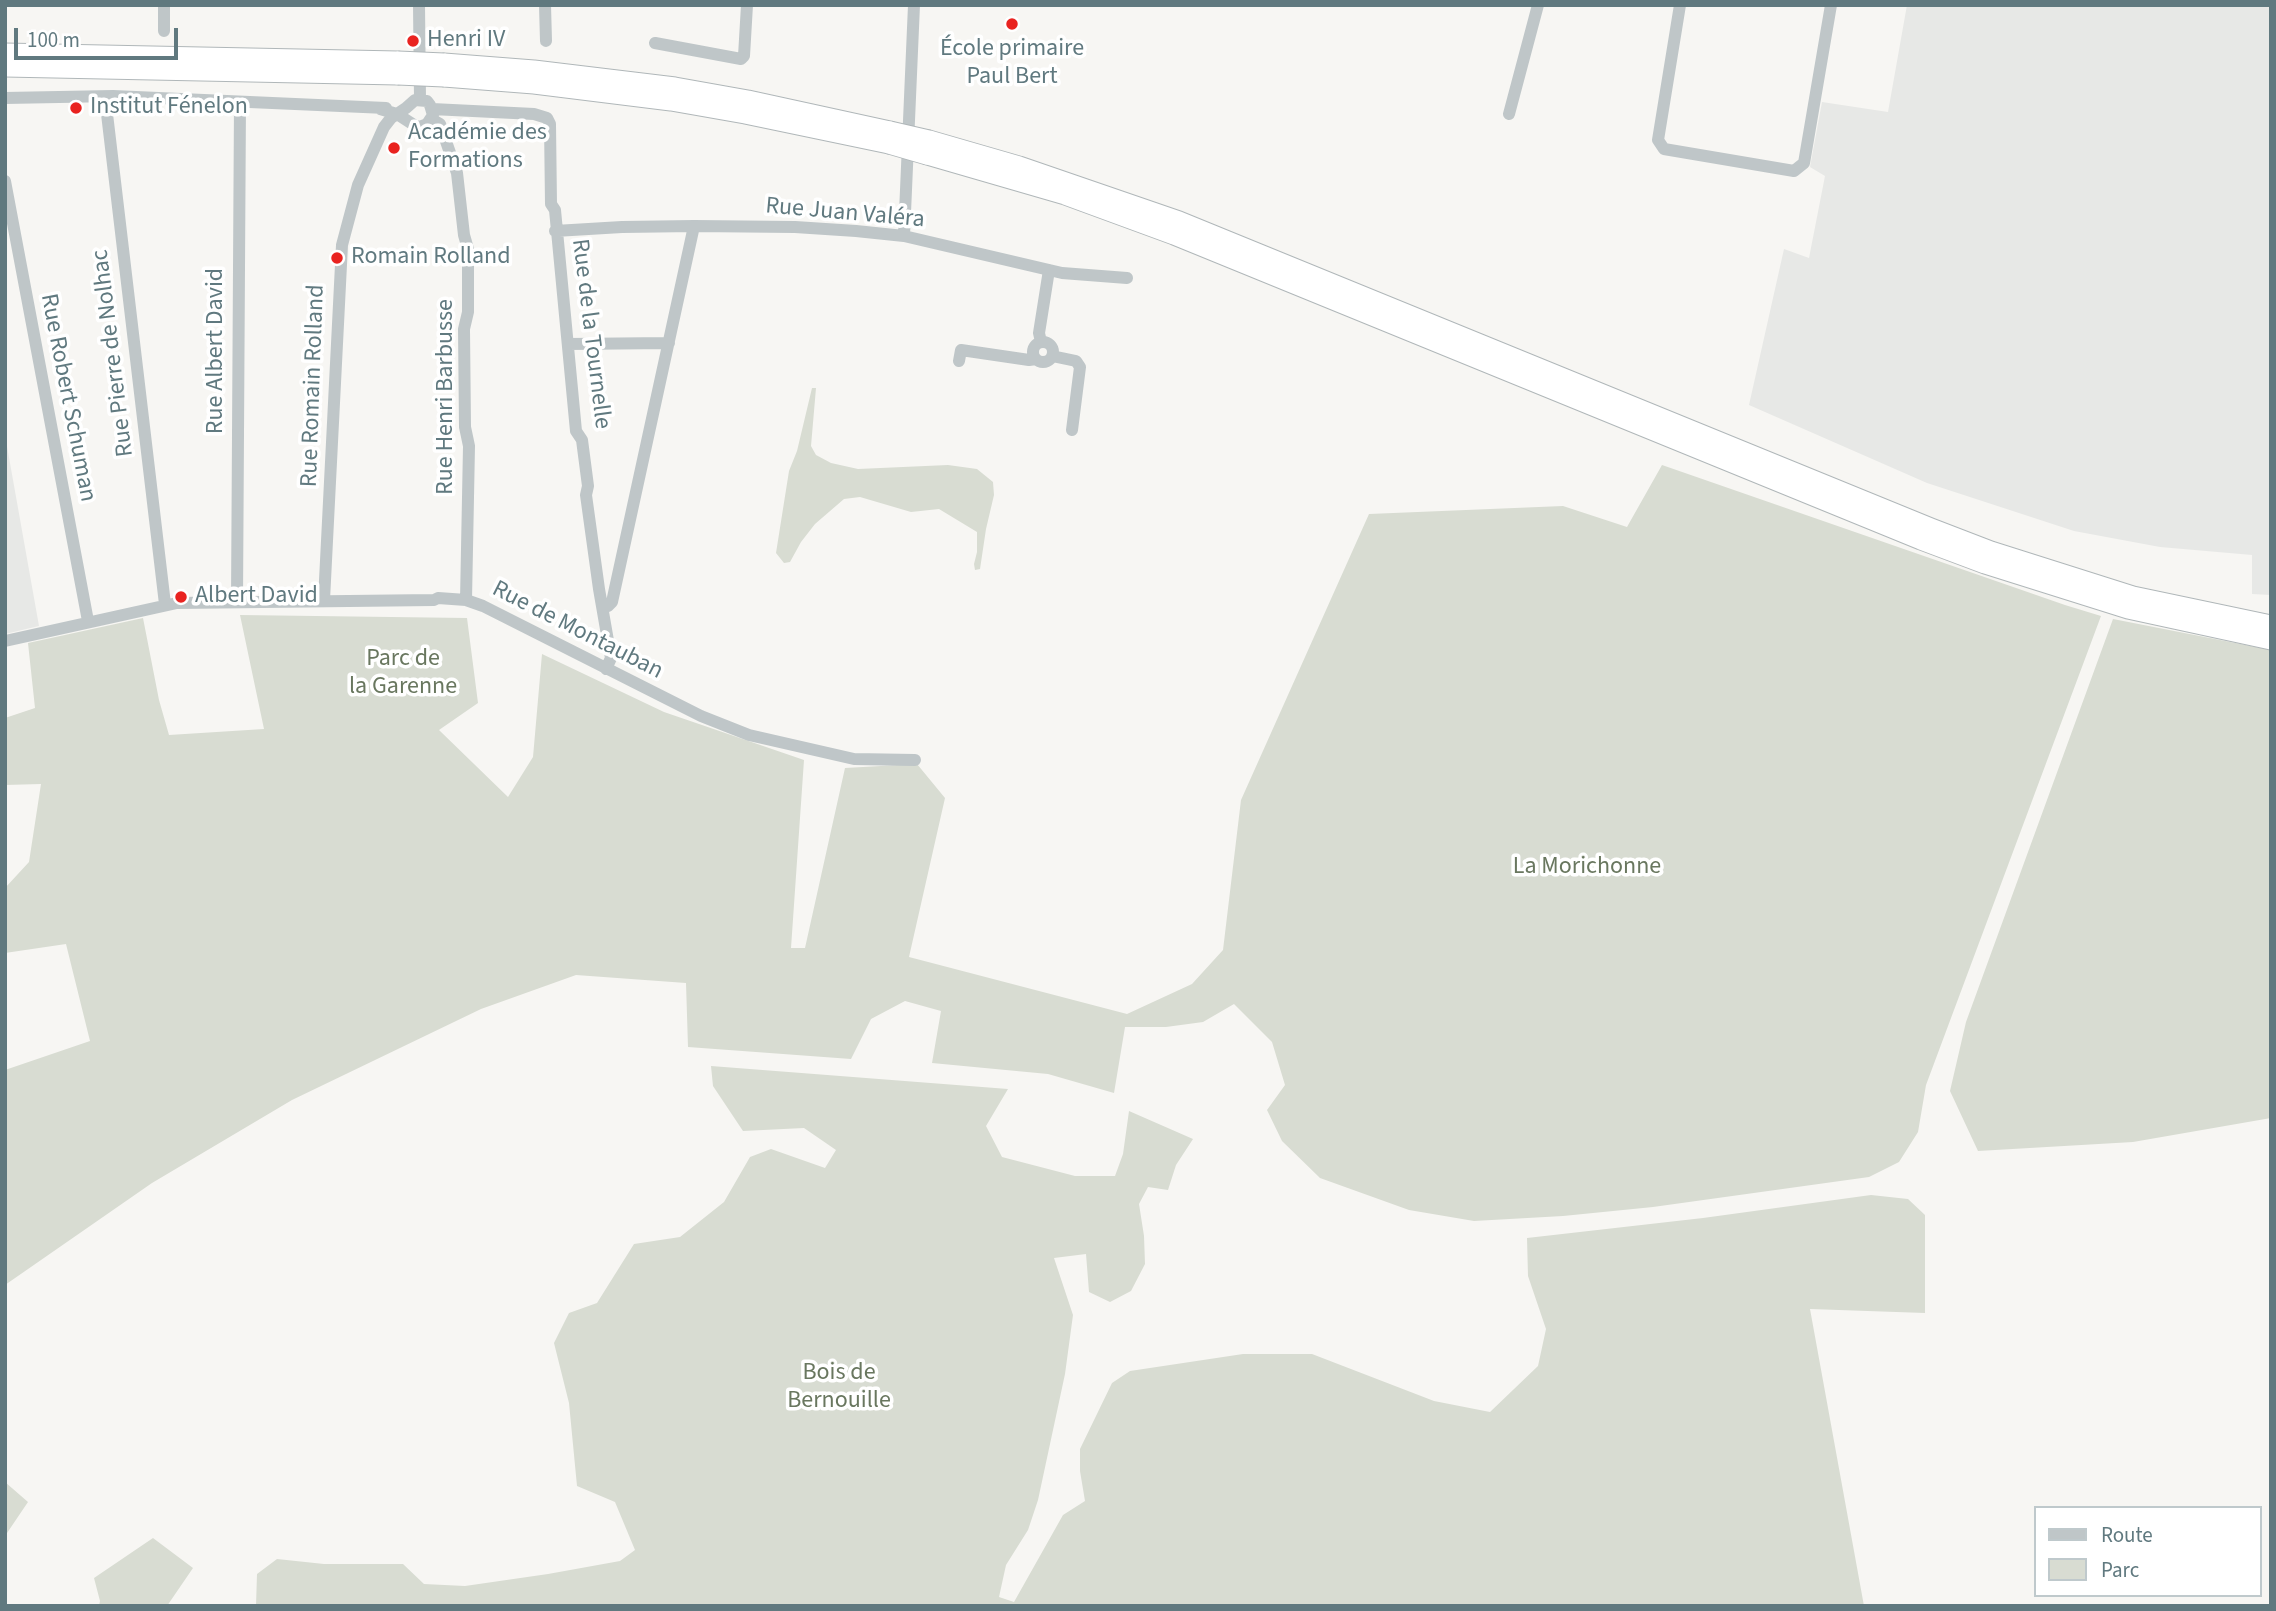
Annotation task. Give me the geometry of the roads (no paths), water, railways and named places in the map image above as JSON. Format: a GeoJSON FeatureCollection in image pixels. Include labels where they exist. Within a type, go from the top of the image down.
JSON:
{"type":"FeatureCollection","features":[{"type":"Feature","properties":{"kind":"highway"},"geometry":{"type":"LineString","coordinates":[[5,53],[444,70],[671,101],[889,137],[928,147],[1174,234],[1985,564],[2271,640]]}},
{"type":"Feature","properties":{"kind":"highway"},"geometry":{"type":"LineString","coordinates":[[5,67],[398,68]]}},
{"type":"Feature","properties":{"kind":"highway"},"geometry":{"type":"LineString","coordinates":[[2131,603],[2271,625]]}},
{"type":"Feature","properties":{"kind":"street"},"geometry":{"type":"LineString","coordinates":[[164,5],[164,31]]}},
{"type":"Feature","properties":{"kind":"street"},"geometry":{"type":"LineString","coordinates":[[419,5],[420,99]]}},
{"type":"Feature","properties":{"kind":"street"},"geometry":{"type":"LineString","coordinates":[[545,5],[546,41]]}},
{"type":"Feature","properties":{"kind":"street"},"geometry":{"type":"LineString","coordinates":[[655,43],[741,59],[744,56],[747,5]]}},
{"type":"Feature","properties":{"kind":"street"},"geometry":{"type":"LineString","coordinates":[[904,236],[914,5]]}},
{"type":"Feature","properties":{"kind":"street"},"geometry":{"type":"LineString","coordinates":[[1509,114],[1538,5]]}},
{"type":"Feature","properties":{"kind":"street"},"geometry":{"type":"LineString","coordinates":[[1681,5],[1658,140],[1664,149],[1794,171],[1804,163],[1831,5]]}},
{"type":"Feature","properties":{"kind":"street"},"geometry":{"type":"LineString","coordinates":[[5,98],[106,97],[376,108],[403,113],[419,127],[427,124],[432,114],[426,101],[420,99],[410,103],[403,113]]}},
{"type":"Feature","properties":{"kind":"street","name":"Rue Pierre de Nolhac"},"geometry":{"type":"LineString","coordinates":[[106,97],[165,604]]}},
{"type":"Feature","properties":{"kind":"street","name":"Rue Albert David"},"geometry":{"type":"LineString","coordinates":[[237,601],[240,102]]}},
{"type":"Feature","properties":{"kind":"street"},"geometry":{"type":"LineString","coordinates":[[376,108],[384,127]]}},
{"type":"Feature","properties":{"kind":"street","name":"Rue Romain Rolland"},"geometry":{"type":"LineString","coordinates":[[324,600],[342,245],[358,185],[384,127],[403,113]]}},
{"type":"Feature","properties":{"kind":"street","name":"Rue de la Tournelle"},"geometry":{"type":"LineString","coordinates":[[432,114],[534,114],[547,118],[550,124],[551,204],[555,210],[576,431],[582,440],[588,486],[586,495],[611,658],[606,669]]}},
{"type":"Feature","properties":{"kind":"street","name":"Rue Henri Barbusse"},"geometry":{"type":"LineString","coordinates":[[432,114],[440,124],[457,173],[468,249],[468,312],[464,341],[465,427],[469,446],[466,600]]}},
{"type":"Feature","properties":{"kind":"street","name":"Rue Robert Schuman"},"geometry":{"type":"LineString","coordinates":[[5,181],[88,621]]}},
{"type":"Feature","properties":{"kind":"street"},"geometry":{"type":"LineString","coordinates":[[603,608],[612,602],[694,226]]}},
{"type":"Feature","properties":{"kind":"street","name":"Rue Juan Valéra"},"geometry":{"type":"LineString","coordinates":[[555,231],[622,227],[795,227],[904,236],[1062,273],[1127,278]]}},
{"type":"Feature","properties":{"kind":"street"},"geometry":{"type":"LineString","coordinates":[[1041,342],[1039,333],[1049,270]]}},
{"type":"Feature","properties":{"kind":"street"},"geometry":{"type":"LineString","coordinates":[[959,361],[961,350],[1045,362],[1052,356],[1052,347],[1041,342]]}},
{"type":"Feature","properties":{"kind":"street"},"geometry":{"type":"LineString","coordinates":[[1036,359],[1034,349],[1041,342]]}},
{"type":"Feature","properties":{"kind":"street"},"geometry":{"type":"LineString","coordinates":[[568,344],[669,343]]}},
{"type":"Feature","properties":{"kind":"street"},"geometry":{"type":"LineString","coordinates":[[1052,356],[1076,361],[1080,367],[1072,430]]}},
{"type":"Feature","properties":{"kind":"street","name":"Rue de Montauban"},"geometry":{"type":"LineString","coordinates":[[5,641],[165,604],[438,598],[466,600],[483,606],[701,716],[749,735],[854,759],[915,760]]}},
{"type":"Feature","properties":{"kind":"place","name":"École primaire Paul Bert"},"geometry":{"type":"Point","coordinates":[1012,24]}},
{"type":"Feature","properties":{"kind":"place","name":"Henri IV"},"geometry":{"type":"Point","coordinates":[413,41]}},
{"type":"Feature","properties":{"kind":"place","name":"Institut Fénelon"},"geometry":{"type":"Point","coordinates":[76,108]}},
{"type":"Feature","properties":{"kind":"place","name":"Académie des Formations"},"geometry":{"type":"Point","coordinates":[394,148]}},
{"type":"Feature","properties":{"kind":"place","name":"Romain Rolland"},"geometry":{"type":"Point","coordinates":[337,258]}},
{"type":"Feature","properties":{"kind":"place","name":"Albert David"},"geometry":{"type":"Point","coordinates":[181,597]}},
{"type":"Feature","properties":{"kind":"park label","name":"Parc de la Garenne"},"geometry":{"type":"Point","coordinates":[403,674]}},
{"type":"Feature","properties":{"kind":"park label","name":"La Morichonne"},"geometry":{"type":"Point","coordinates":[1587,868]}},
{"type":"Feature","properties":{"kind":"park label","name":"Bois de Bernouille"},"geometry":{"type":"Point","coordinates":[839,1388]}}]}
